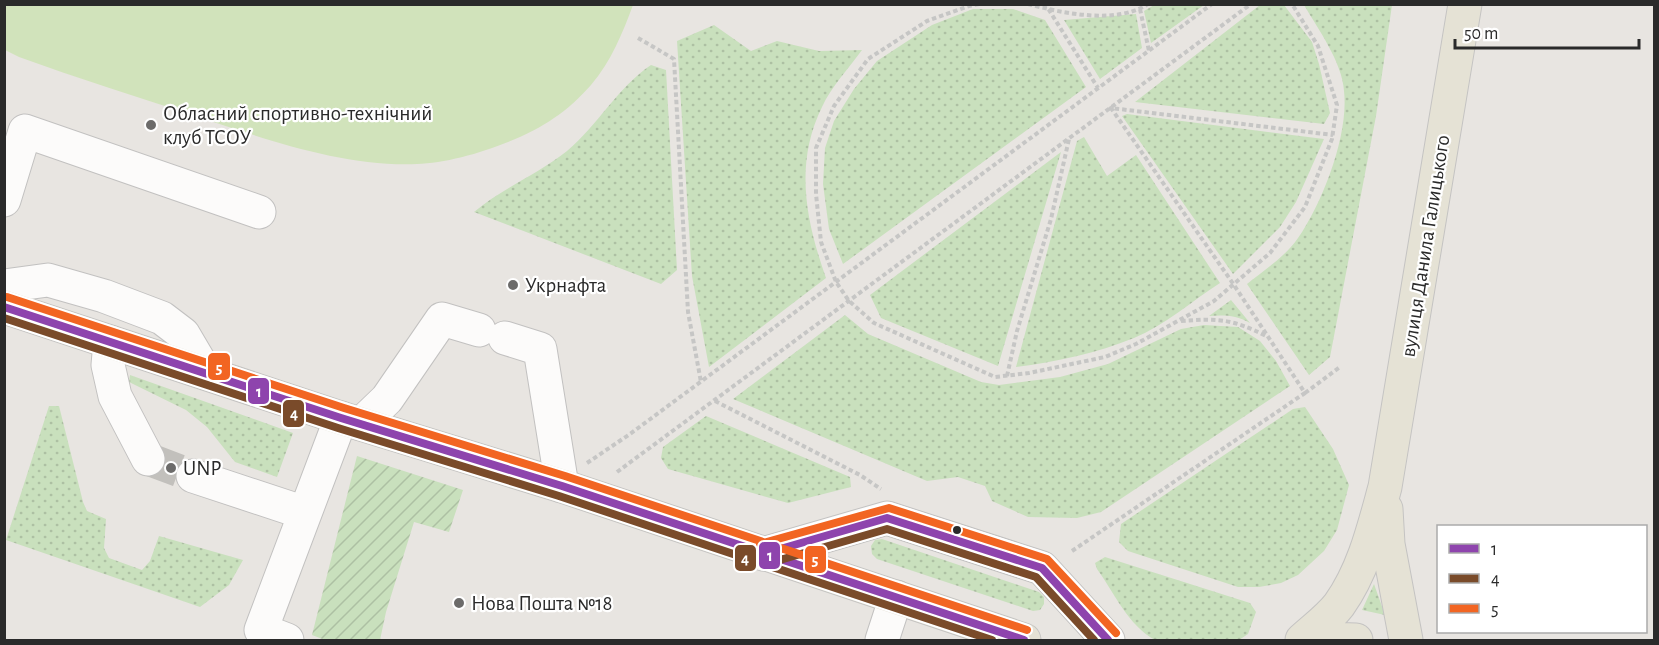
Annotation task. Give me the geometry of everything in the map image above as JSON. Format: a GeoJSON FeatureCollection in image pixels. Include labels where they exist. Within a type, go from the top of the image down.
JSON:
{"type":"FeatureCollection","features":[{"type":"Feature","properties":{"kind":"main road","name":"вулиця Данила Галицького"},"geometry":{"type":"LineString","coordinates":[[1302,640],[1337,607],[1351,587],[1371,536],[1385,487],[1465,4]]}},
{"type":"Feature","properties":{"kind":"main road"},"geometry":{"type":"LineString","coordinates":[[4,307],[351,421],[562,486],[1024,640]]}},
{"type":"Feature","properties":{"kind":"main road","name":"вулиця Данила Галицького"},"geometry":{"type":"LineString","coordinates":[[1385,487],[1388,544],[1406,640]]}},
{"type":"Feature","properties":{"kind":"main road"},"geometry":{"type":"LineString","coordinates":[[1320,640],[1356,640]]}},
{"type":"Feature","properties":{"kind":"lane"},"geometry":{"type":"LineString","coordinates":[[4,200],[24,131],[259,212]]}},
{"type":"Feature","properties":{"kind":"lane"},"geometry":{"type":"LineString","coordinates":[[4,286],[48,280],[104,296],[162,318],[183,334],[206,373]]}},
{"type":"Feature","properties":{"kind":"lane"},"geometry":{"type":"LineString","coordinates":[[287,640],[261,630],[305,513],[351,421],[387,399],[442,319],[540,349],[562,486]]}},
{"type":"Feature","properties":{"kind":"lane"},"geometry":{"type":"LineString","coordinates":[[110,342],[108,365],[115,396],[148,459]]}},
{"type":"Feature","properties":{"kind":"lane"},"geometry":{"type":"LineString","coordinates":[[193,476],[305,513]]}},
{"type":"Feature","properties":{"kind":"lane"},"geometry":{"type":"LineString","coordinates":[[763,554],[887,518],[1042,568],[1108,640]]}},
{"type":"Feature","properties":{"kind":"lane"},"geometry":{"type":"LineString","coordinates":[[882,640],[896,597]]}},
{"type":"Feature","properties":{"kind":"path"},"geometry":{"type":"LineString","coordinates":[[979,4],[927,21],[868,59],[834,106],[816,148],[816,194],[821,242],[836,282],[849,301],[874,323],[995,377],[1029,373],[1105,357],[1136,344],[1214,301],[1270,253],[1305,207],[1333,135],[1337,105],[1318,46],[1292,4]]}},
{"type":"Feature","properties":{"kind":"path"},"geometry":{"type":"LineString","coordinates":[[1028,4],[1076,15],[1105,15],[1140,9],[1148,4]]}},
{"type":"Feature","properties":{"kind":"path"},"geometry":{"type":"LineString","coordinates":[[1043,4],[1098,88]]}},
{"type":"Feature","properties":{"kind":"path"},"geometry":{"type":"LineString","coordinates":[[587,463],[701,382],[1212,4]]}},
{"type":"Feature","properties":{"kind":"path"},"geometry":{"type":"LineString","coordinates":[[617,472],[1251,4]]}},
{"type":"Feature","properties":{"kind":"path"},"geometry":{"type":"LineString","coordinates":[[1140,9],[1149,51]]}},
{"type":"Feature","properties":{"kind":"path"},"geometry":{"type":"LineString","coordinates":[[638,38],[674,59],[688,312],[701,382]]}},
{"type":"Feature","properties":{"kind":"path"},"geometry":{"type":"LineString","coordinates":[[1111,108],[1333,135]]}},
{"type":"Feature","properties":{"kind":"path"},"geometry":{"type":"LineString","coordinates":[[1111,108],[1234,285],[1305,393]]}},
{"type":"Feature","properties":{"kind":"path"},"geometry":{"type":"LineString","coordinates":[[1007,376],[1017,331],[1051,219],[1069,138]]}},
{"type":"Feature","properties":{"kind":"path"},"geometry":{"type":"LineString","coordinates":[[1178,322],[1205,319],[1227,320],[1242,324],[1266,336]]}},
{"type":"Feature","properties":{"kind":"path"},"geometry":{"type":"LineString","coordinates":[[1072,551],[1340,367]]}},
{"type":"Feature","properties":{"kind":"path"},"geometry":{"type":"LineString","coordinates":[[714,401],[860,475],[881,489]]}},
{"type":"Feature","properties":{"kind":"green space"},"geometry":{"type":"Polygon","coordinates":[[[5,4],[633,5],[621,36],[605,67],[574,103],[541,127],[488,149],[451,160],[433,163],[389,164],[305,150],[249,134],[19,57],[5,50],[5,4]]]}},
{"type":"Feature","properties":{"kind":"green space"},"geometry":{"type":"Polygon","coordinates":[[[1154,5],[1204,5],[1151,43],[1144,11],[1154,5]]]}},
{"type":"Feature","properties":{"kind":"green space"},"geometry":{"type":"Polygon","coordinates":[[[1260,5],[1284,5],[1312,42],[1330,113],[1324,124],[1135,102],[1260,5]]]}},
{"type":"Feature","properties":{"kind":"green space"},"geometry":{"type":"Polygon","coordinates":[[[1304,5],[1392,5],[1376,116],[1330,357],[1309,375],[1247,284],[1274,263],[1298,238],[1325,187],[1338,147],[1344,108],[1342,80],[1328,46],[1304,5]]]}},
{"type":"Feature","properties":{"kind":"green space"},"geometry":{"type":"Polygon","coordinates":[[[973,9],[1013,9],[1045,20],[1086,87],[843,264],[829,229],[823,184],[825,148],[834,121],[854,89],[877,61],[932,25],[973,9]]]}},
{"type":"Feature","properties":{"kind":"green space"},"geometry":{"type":"Polygon","coordinates":[[[1136,14],[1142,48],[1100,79],[1064,20],[1136,14]]]}},
{"type":"Feature","properties":{"kind":"green space"},"geometry":{"type":"Polygon","coordinates":[[[714,25],[751,51],[777,41],[819,51],[862,50],[835,85],[822,107],[813,128],[808,150],[806,192],[809,214],[826,278],[709,367],[692,276],[677,41],[714,25]]]}},
{"type":"Feature","properties":{"kind":"green space"},"geometry":{"type":"Polygon","coordinates":[[[651,65],[666,70],[677,270],[661,284],[474,212],[567,151],[589,130],[628,84],[651,65]]]}},
{"type":"Feature","properties":{"kind":"green space"},"geometry":{"type":"Polygon","coordinates":[[[1127,114],[1324,139],[1296,202],[1280,227],[1233,274],[1122,116],[1127,114]]]}},
{"type":"Feature","properties":{"kind":"green space"},"geometry":{"type":"Polygon","coordinates":[[[1084,137],[1107,176],[1136,155],[1220,283],[1167,320],[1134,338],[1076,356],[1016,367],[1077,141],[1084,137]]]}},
{"type":"Feature","properties":{"kind":"green space"},"geometry":{"type":"Polygon","coordinates":[[[1061,152],[998,366],[881,318],[870,295],[1061,152]]]}},
{"type":"Feature","properties":{"kind":"green space"},"geometry":{"type":"Polygon","coordinates":[[[1231,300],[1250,323],[1230,316],[1209,316],[1231,300]]]}},
{"type":"Feature","properties":{"kind":"green space"},"geometry":{"type":"Polygon","coordinates":[[[845,315],[868,334],[981,382],[999,385],[1060,377],[1108,364],[1181,329],[1204,325],[1238,327],[1260,341],[1276,361],[1290,386],[1101,512],[1077,518],[1028,517],[992,501],[985,486],[958,477],[927,481],[733,399],[845,315]]]}},
{"type":"Feature","properties":{"kind":"green space"},"geometry":{"type":"Polygon","coordinates":[[[130,375],[293,433],[277,477],[235,462],[207,427],[186,410],[129,382],[130,375]]]}},
{"type":"Feature","properties":{"kind":"green space"},"geometry":{"type":"Polygon","coordinates":[[[49,406],[59,406],[87,511],[106,519],[104,548],[109,558],[142,570],[150,561],[159,536],[243,560],[229,585],[200,607],[6,540],[49,406]]]}},
{"type":"Feature","properties":{"kind":"green space"},"geometry":{"type":"Polygon","coordinates":[[[1305,407],[1333,449],[1349,485],[1337,530],[1324,551],[1298,575],[1281,583],[1259,587],[1238,587],[1128,551],[1119,542],[1121,524],[1293,409],[1305,407]]]}},
{"type":"Feature","properties":{"kind":"green space"},"geometry":{"type":"Polygon","coordinates":[[[706,416],[850,477],[851,487],[788,503],[668,469],[661,458],[663,447],[706,416]]]}},
{"type":"Feature","properties":{"kind":"green space"},"geometry":{"type":"Polygon","coordinates":[[[357,456],[463,490],[449,532],[414,522],[386,612],[380,640],[325,640],[312,635],[357,456]]]}},
{"type":"Feature","properties":{"kind":"green space"},"geometry":{"type":"Polygon","coordinates":[[[882,539],[1039,592],[1044,597],[1044,604],[1040,610],[1033,611],[877,559],[872,554],[871,546],[875,540],[882,539]]]}},
{"type":"Feature","properties":{"kind":"green space"},"geometry":{"type":"Polygon","coordinates":[[[1105,557],[1250,603],[1256,612],[1248,634],[1239,640],[1155,640],[1145,634],[1130,618],[1097,569],[1095,563],[1105,557]]]}},
{"type":"Feature","properties":{"kind":"green space"},"geometry":{"type":"Polygon","coordinates":[[[1374,584],[1385,615],[1362,610],[1374,584]]]}},
{"type":"Feature","properties":{"kind":"tunnel"},"geometry":{"type":"LineString","coordinates":[[148,459],[193,476]]}},
{"type":"Feature","properties":{"kind":"transit line","name":"5"},"geometry":{"type":"LineString","coordinates":[[7,297],[344,408],[565,476],[1027,630]]}},
{"type":"Feature","properties":{"kind":"transit line","name":"1"},"geometry":{"type":"LineString","coordinates":[[4,307],[341,418],[562,486],[1024,640]]}},
{"type":"Feature","properties":{"kind":"transit line","name":"4"},"geometry":{"type":"LineString","coordinates":[[4,318],[338,428],[559,496],[992,640]]}},
{"type":"Feature","properties":{"kind":"transit line","name":"5"},"geometry":{"type":"LineString","coordinates":[[760,544],[889,508],[1047,559],[1116,633]]}},
{"type":"Feature","properties":{"kind":"transit line","name":"1"},"geometry":{"type":"LineString","coordinates":[[763,554],[887,518],[1042,568],[1108,640]]}},
{"type":"Feature","properties":{"kind":"transit line","name":"4"},"geometry":{"type":"LineString","coordinates":[[766,564],[887,529],[1036,577],[1094,640]]}},
{"type":"Feature","properties":{"kind":"place","name":"Обласний спортивно-технічний клуб ТСОУ"},"geometry":{"type":"Point","coordinates":[151,125]}},
{"type":"Feature","properties":{"kind":"place","name":"Укрнафта"},"geometry":{"type":"Point","coordinates":[513,285]}},
{"type":"Feature","properties":{"kind":"place","name":"UNP"},"geometry":{"type":"Point","coordinates":[171,468]}},
{"type":"Feature","properties":{"kind":"place","name":"Нова Пошта №18"},"geometry":{"type":"Point","coordinates":[459,603]}}]}
